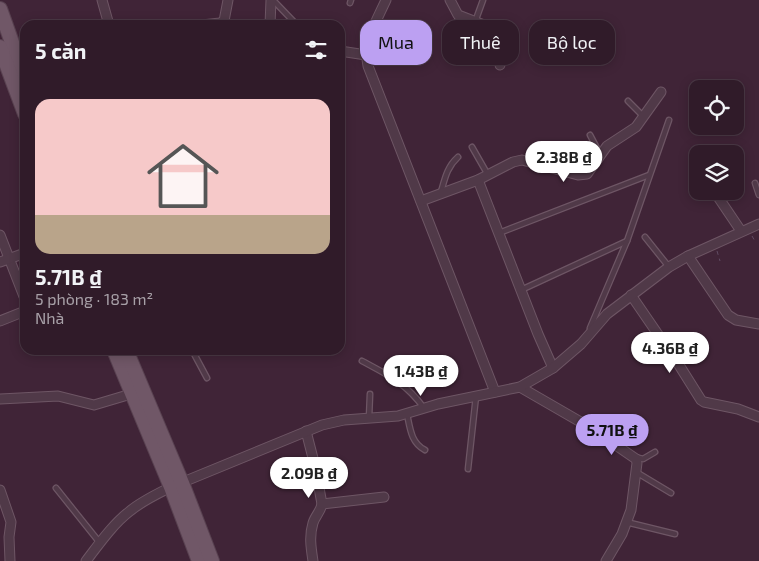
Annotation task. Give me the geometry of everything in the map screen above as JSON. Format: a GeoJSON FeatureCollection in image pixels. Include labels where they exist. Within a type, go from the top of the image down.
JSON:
{"type":"FeatureCollection","features":[{"type":"Feature","properties":{"kind":"main road"},"geometry":{"type":"LineString","coordinates":[[0,9],[4,44],[20,97]]}},
{"type":"Feature","properties":{"kind":"main road"},"geometry":{"type":"LineString","coordinates":[[4,44],[20,71]]}},
{"type":"Feature","properties":{"kind":"main road"},"geometry":{"type":"LineString","coordinates":[[116,355],[131,394],[212,561]]}},
{"type":"Feature","properties":{"kind":"main road"},"geometry":{"type":"LineString","coordinates":[[128,355],[176,485],[199,561]]}},
{"type":"Feature","properties":{"kind":"street"},"geometry":{"type":"LineString","coordinates":[[102,0],[108,20]]}},
{"type":"Feature","properties":{"kind":"street"},"geometry":{"type":"LineString","coordinates":[[224,20],[228,0]]}},
{"type":"Feature","properties":{"kind":"street"},"geometry":{"type":"LineString","coordinates":[[270,20],[272,0]]}},
{"type":"Feature","properties":{"kind":"street"},"geometry":{"type":"LineString","coordinates":[[377,20],[386,0]]}},
{"type":"Feature","properties":{"kind":"street"},"geometry":{"type":"LineString","coordinates":[[450,0],[458,14],[471,20]]}},
{"type":"Feature","properties":{"kind":"street"},"geometry":{"type":"LineString","coordinates":[[345,52],[360,54]]}},
{"type":"Feature","properties":{"kind":"street"},"geometry":{"type":"LineString","coordinates":[[368,65],[495,392]]}},
{"type":"Feature","properties":{"kind":"street"},"geometry":{"type":"LineString","coordinates":[[421,201],[478,180],[513,162],[522,160],[578,174],[587,174],[593,168],[600,154],[615,140],[636,127],[661,92]]}},
{"type":"Feature","properties":{"kind":"street"},"geometry":{"type":"LineString","coordinates":[[478,180],[553,368]]}},
{"type":"Feature","properties":{"kind":"street"},"geometry":{"type":"LineString","coordinates":[[720,200],[741,231]]}},
{"type":"Feature","properties":{"kind":"street"},"geometry":{"type":"LineString","coordinates":[[86,561],[129,511],[149,498],[306,431],[344,420],[398,416],[424,408],[520,387],[553,368],[587,337],[607,314],[669,267],[688,256],[759,224]]}},
{"type":"Feature","properties":{"kind":"street"},"geometry":{"type":"LineString","coordinates":[[0,235],[4,261],[20,290]]}},
{"type":"Feature","properties":{"kind":"street"},"geometry":{"type":"LineString","coordinates":[[4,261],[20,255]]}},
{"type":"Feature","properties":{"kind":"street"},"geometry":{"type":"LineString","coordinates":[[688,256],[728,315],[736,320],[759,324]]}},
{"type":"Feature","properties":{"kind":"street"},"geometry":{"type":"LineString","coordinates":[[631,295],[679,365],[700,400],[738,409],[759,417]]}},
{"type":"Feature","properties":{"kind":"street"},"geometry":{"type":"LineString","coordinates":[[0,321],[20,313]]}},
{"type":"Feature","properties":{"kind":"street"},"geometry":{"type":"LineString","coordinates":[[520,387],[592,428],[634,456],[637,463],[631,510],[622,534],[606,561]]}},
{"type":"Feature","properties":{"kind":"street"},"geometry":{"type":"LineString","coordinates":[[0,399],[58,396],[94,405],[131,394]]}},
{"type":"Feature","properties":{"kind":"street"},"geometry":{"type":"LineString","coordinates":[[306,431],[322,504],[321,510],[313,522],[310,538],[313,561]]}},
{"type":"Feature","properties":{"kind":"street"},"geometry":{"type":"LineString","coordinates":[[0,490],[11,522],[9,536],[10,561]]}},
{"type":"Feature","properties":{"kind":"street"},"geometry":{"type":"LineString","coordinates":[[322,504],[384,496]]}},
{"type":"Feature","properties":{"kind":"lane"},"geometry":{"type":"LineString","coordinates":[[272,0],[292,20]]}},
{"type":"Feature","properties":{"kind":"lane"},"geometry":{"type":"LineString","coordinates":[[476,20],[483,0]]}},
{"type":"Feature","properties":{"kind":"lane"},"geometry":{"type":"LineString","coordinates":[[458,14],[458,20]]}},
{"type":"Feature","properties":{"kind":"lane"},"geometry":{"type":"LineString","coordinates":[[628,101],[644,116]]}},
{"type":"Feature","properties":{"kind":"lane"},"geometry":{"type":"LineString","coordinates":[[587,337],[627,241],[669,120]]}},
{"type":"Feature","properties":{"kind":"lane"},"geometry":{"type":"LineString","coordinates":[[590,135],[600,154]]}},
{"type":"Feature","properties":{"kind":"lane"},"geometry":{"type":"LineString","coordinates":[[472,147],[488,175]]}},
{"type":"Feature","properties":{"kind":"lane"},"geometry":{"type":"LineString","coordinates":[[441,194],[447,170],[450,164],[458,157]]}},
{"type":"Feature","properties":{"kind":"lane"},"geometry":{"type":"LineString","coordinates":[[499,233],[650,175]]}},
{"type":"Feature","properties":{"kind":"lane"},"geometry":{"type":"LineString","coordinates":[[754,183],[759,195]]}},
{"type":"Feature","properties":{"kind":"lane"},"geometry":{"type":"LineString","coordinates":[[645,237],[669,267]]}},
{"type":"Feature","properties":{"kind":"lane"},"geometry":{"type":"LineString","coordinates":[[521,290],[627,241]]}},
{"type":"Feature","properties":{"kind":"lane"},"geometry":{"type":"LineString","coordinates":[[195,355],[207,378]]}},
{"type":"Feature","properties":{"kind":"lane"},"geometry":{"type":"LineString","coordinates":[[362,362],[398,380],[413,393],[424,408]]}},
{"type":"Feature","properties":{"kind":"lane"},"geometry":{"type":"LineString","coordinates":[[369,418],[370,394]]}},
{"type":"Feature","properties":{"kind":"lane"},"geometry":{"type":"LineString","coordinates":[[468,469],[476,396]]}},
{"type":"Feature","properties":{"kind":"lane"},"geometry":{"type":"LineString","coordinates":[[407,414],[412,435],[418,446],[425,450]]}},
{"type":"Feature","properties":{"kind":"lane"},"geometry":{"type":"LineString","coordinates":[[634,456],[643,459],[655,452]]}},
{"type":"Feature","properties":{"kind":"lane"},"geometry":{"type":"LineString","coordinates":[[636,472],[671,493]]}},
{"type":"Feature","properties":{"kind":"lane"},"geometry":{"type":"LineString","coordinates":[[56,488],[100,543]]}},
{"type":"Feature","properties":{"kind":"lane"},"geometry":{"type":"LineString","coordinates":[[626,522],[675,534]]}}]}
